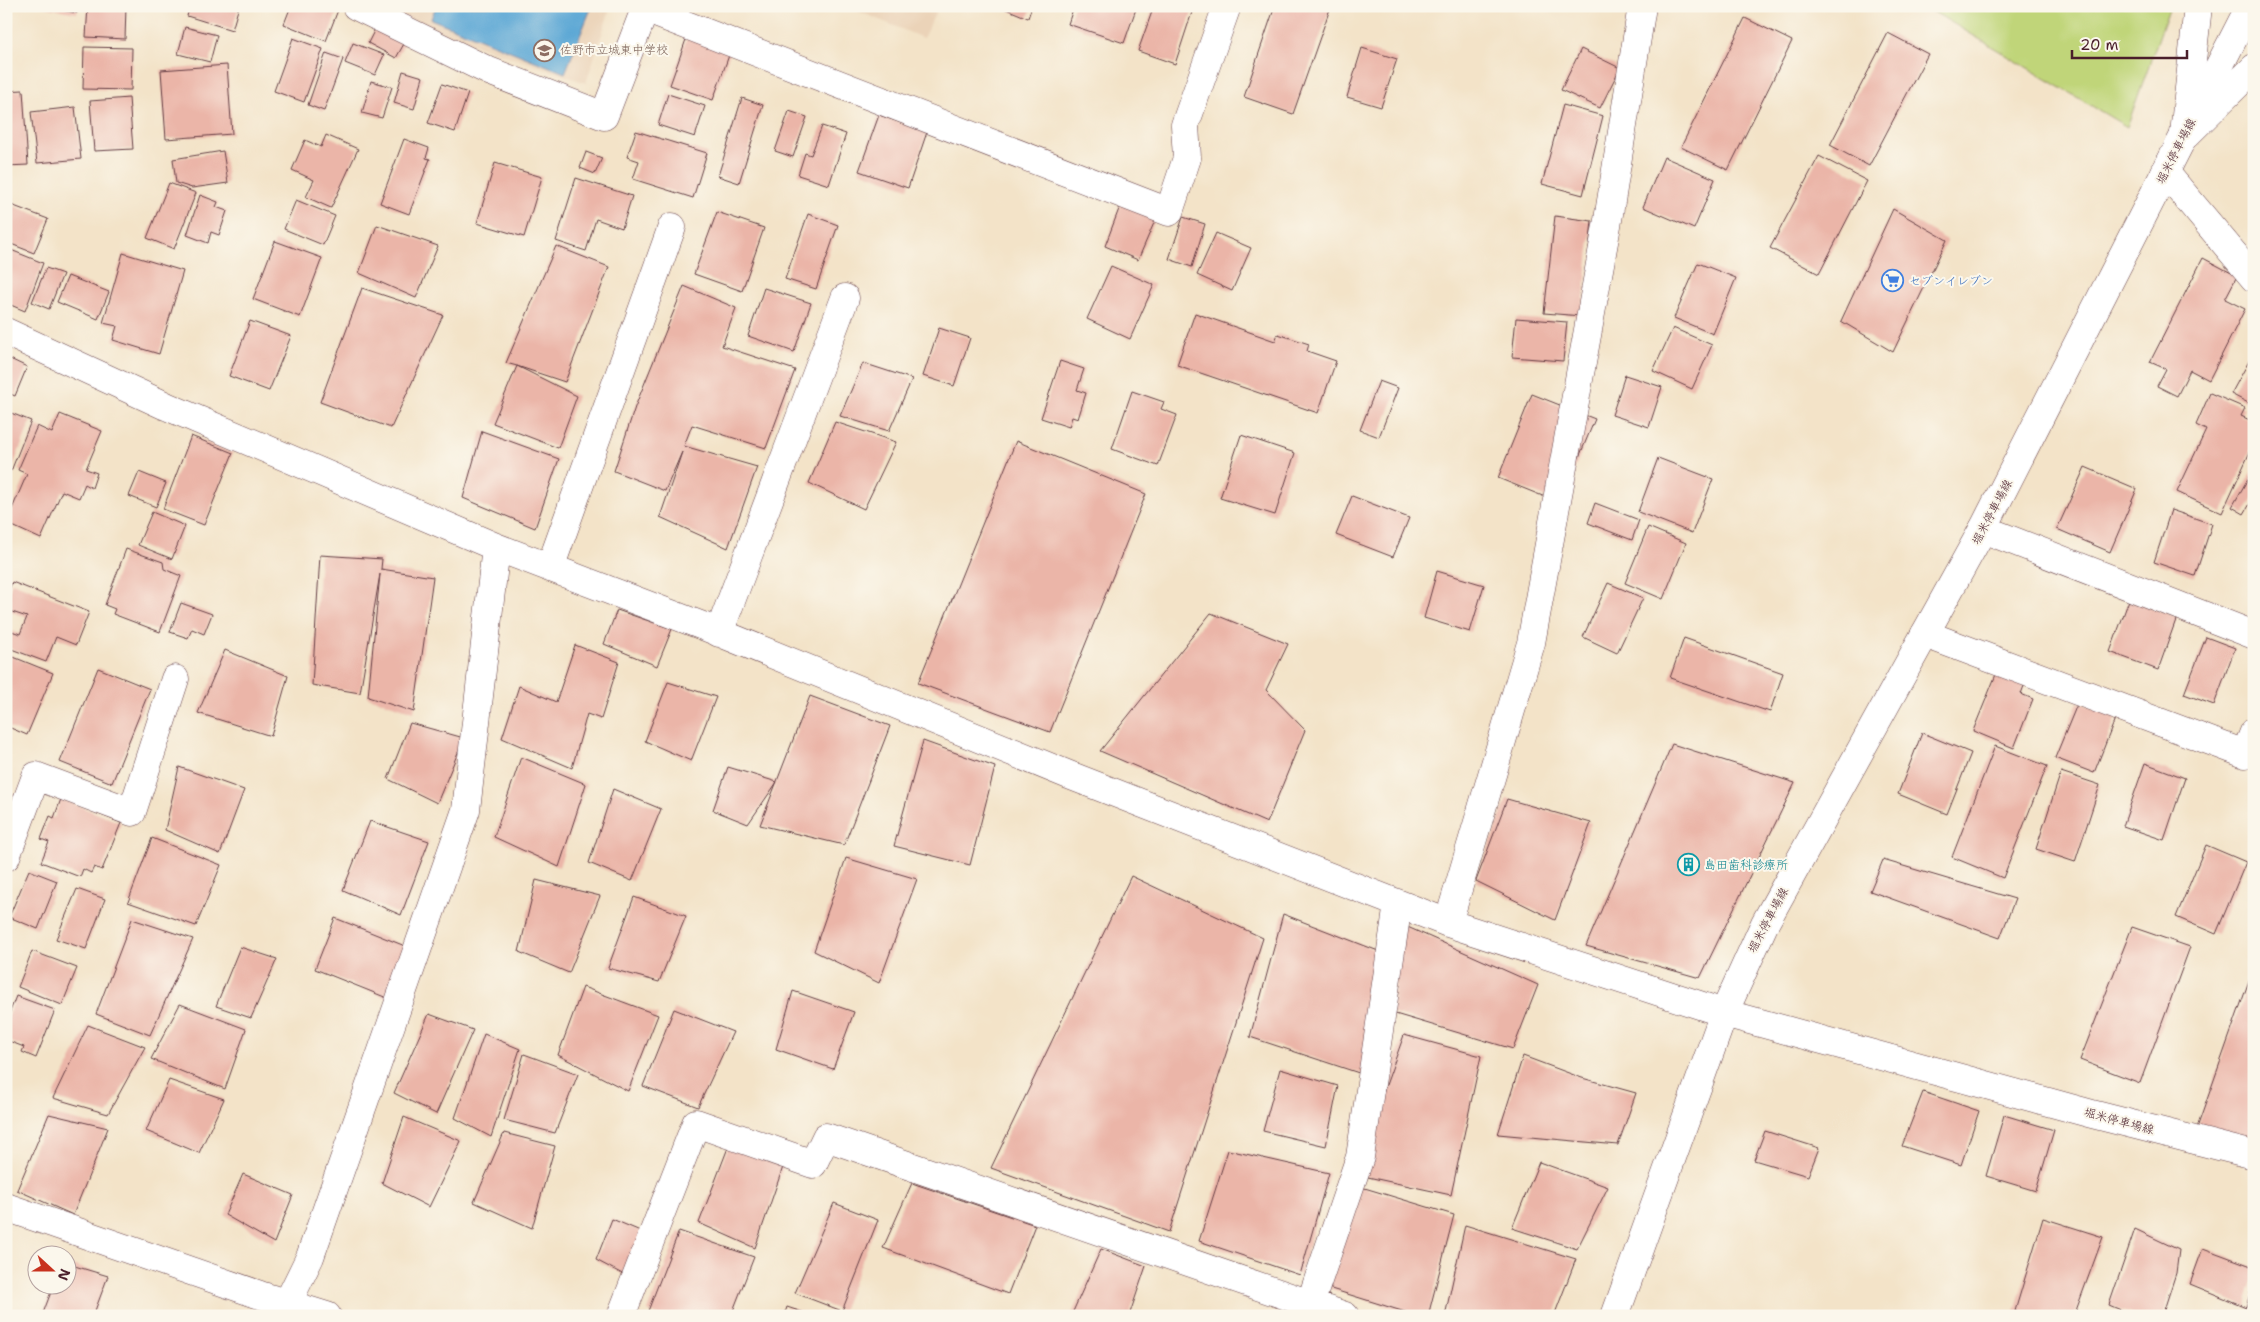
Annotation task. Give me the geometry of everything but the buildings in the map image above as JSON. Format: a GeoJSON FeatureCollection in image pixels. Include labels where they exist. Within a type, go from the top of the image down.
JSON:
{"type":"FeatureCollection","features":[{"type":"Feature","properties":{"kind":"street"},"geometry":{"type":"LineString","coordinates":[[356,6],[489,71],[604,116],[645,9],[1169,212],[1188,158],[1185,125],[1227,6]]}},
{"type":"Feature","properties":{"kind":"street"},"geometry":{"type":"LineString","coordinates":[[1448,923],[1531,643],[1608,220],[1642,6]]}},
{"type":"Feature","properties":{"kind":"street"},"geometry":{"type":"LineString","coordinates":[[2183,138],[2198,6]]}},
{"type":"Feature","properties":{"kind":"street","name":"堀米停車場線"},"geometry":{"type":"LineString","coordinates":[[1615,1316],[1724,1012],[1765,923],[1983,529],[2250,6]]}},
{"type":"Feature","properties":{"kind":"street"},"geometry":{"type":"LineString","coordinates":[[2183,138],[2254,68]]}},
{"type":"Feature","properties":{"kind":"street"},"geometry":{"type":"LineString","coordinates":[[2166,172],[2254,278]]}},
{"type":"Feature","properties":{"kind":"street"},"geometry":{"type":"LineString","coordinates":[[550,568],[672,226]]}},
{"type":"Feature","properties":{"kind":"street"},"geometry":{"type":"LineString","coordinates":[[719,633],[845,298]]}},
{"type":"Feature","properties":{"kind":"street"},"geometry":{"type":"LineString","coordinates":[[6,332],[166,406],[496,547],[719,633],[1069,775],[1448,923],[1724,1012]]}},
{"type":"Feature","properties":{"kind":"street"},"geometry":{"type":"LineString","coordinates":[[1983,529],[2254,635]]}},
{"type":"Feature","properties":{"kind":"street"},"geometry":{"type":"LineString","coordinates":[[288,1302],[310,1257],[466,810],[496,547]]}},
{"type":"Feature","properties":{"kind":"street"},"geometry":{"type":"LineString","coordinates":[[1925,634],[2245,754],[2254,732]]}},
{"type":"Feature","properties":{"kind":"street"},"geometry":{"type":"LineString","coordinates":[[6,857],[36,776],[132,812],[175,679]]}},
{"type":"Feature","properties":{"kind":"street"},"geometry":{"type":"LineString","coordinates":[[1310,1304],[1360,1157],[1398,904]]}},
{"type":"Feature","properties":{"kind":"street","name":"堀米停車場線"},"geometry":{"type":"LineString","coordinates":[[1724,1012],[2092,1114],[2254,1155]]}},
{"type":"Feature","properties":{"kind":"street"},"geometry":{"type":"LineString","coordinates":[[622,1316],[696,1123],[813,1164],[826,1137],[1345,1316]]}},
{"type":"Feature","properties":{"kind":"street"},"geometry":{"type":"LineString","coordinates":[[6,1207],[260,1295],[288,1302],[327,1316]]}},
{"type":"Feature","properties":{"kind":"shaded area","name":"佐野市立城東中学校"},"geometry":{"type":"Polygon","coordinates":[[[400,6],[611,6],[586,83],[396,17],[400,6]]]}},
{"type":"Feature","properties":{"kind":"shaded area"},"geometry":{"type":"Polygon","coordinates":[[[846,6],[939,6],[923,38],[846,6]]]}},
{"type":"Feature","properties":{"kind":"green space"},"geometry":{"type":"Polygon","coordinates":[[[1928,6],[2170,6],[2127,127],[1927,8],[1928,6]]]}},
{"type":"Feature","properties":{"kind":"water","name":"佐野市立城東中学校"},"geometry":{"type":"Polygon","coordinates":[[[436,6],[592,6],[565,73],[431,19],[436,6]]]}},
{"type":"Feature","properties":{"kind":"place","name":"佐野市立城東中学校"},"geometry":{"type":"Point","coordinates":[544,50]}},
{"type":"Feature","properties":{"kind":"place","name":"セブンイレブン"},"geometry":{"type":"Point","coordinates":[1893,281]}},
{"type":"Feature","properties":{"kind":"place","name":"島田歯科診療所"},"geometry":{"type":"Point","coordinates":[1688,865]}}]}
